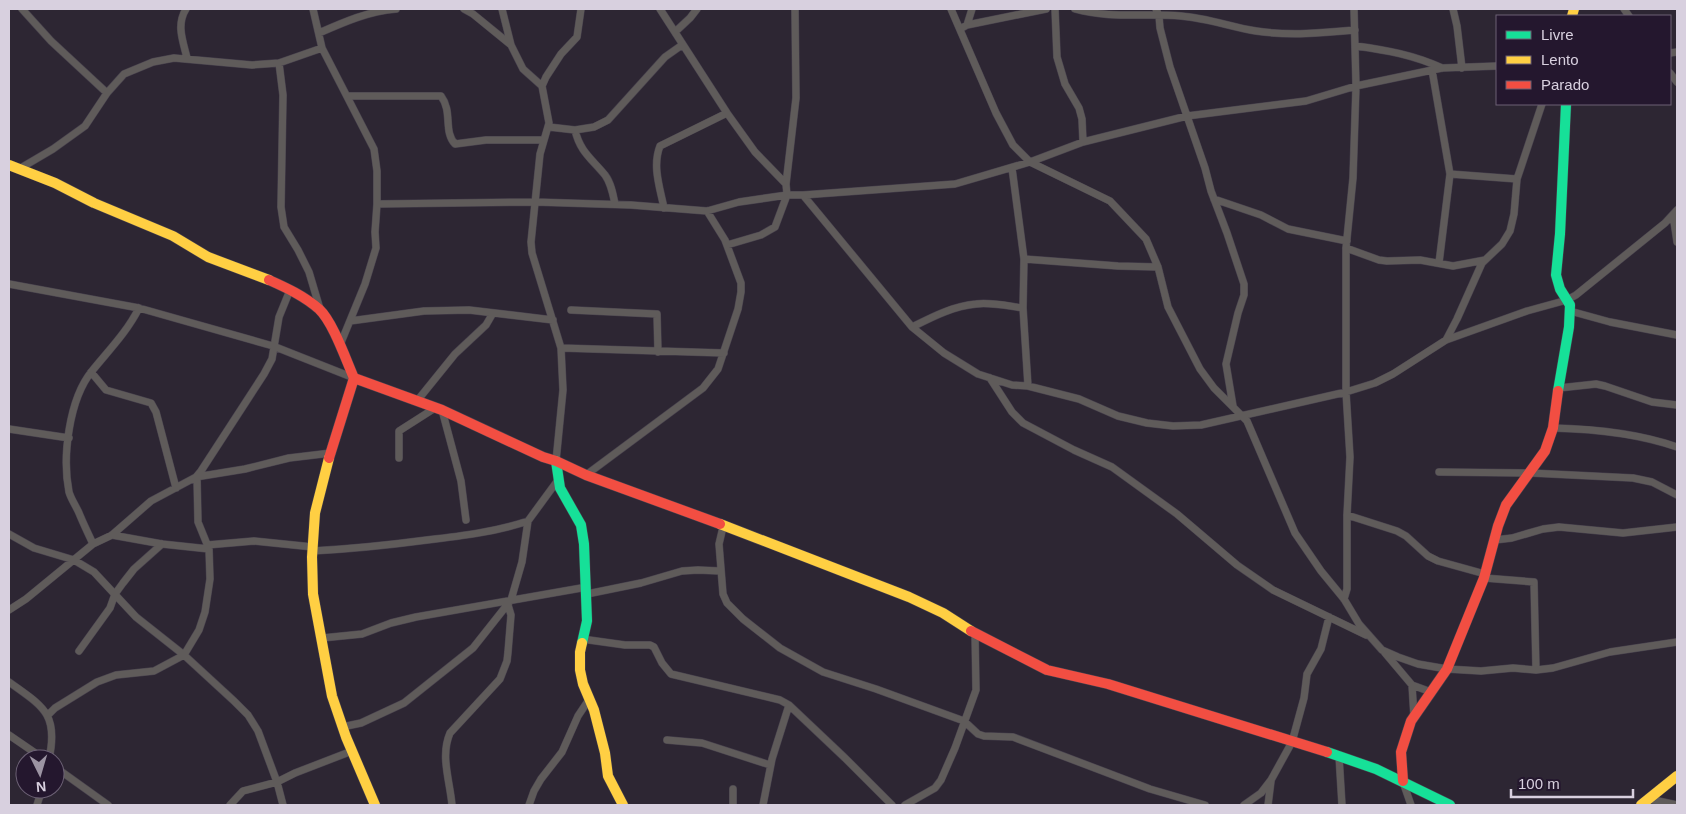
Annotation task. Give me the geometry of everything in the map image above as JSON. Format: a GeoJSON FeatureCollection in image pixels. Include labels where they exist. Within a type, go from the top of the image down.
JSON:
{"type":"FeatureCollection","features":[{"type":"Feature","properties":{"kind":"street"},"geometry":{"type":"LineString","coordinates":[[22,9],[51,42],[108,93]]}},
{"type":"Feature","properties":{"kind":"street"},"geometry":{"type":"LineString","coordinates":[[186,9],[180,17],[180,31],[187,58]]}},
{"type":"Feature","properties":{"kind":"street"},"geometry":{"type":"LineString","coordinates":[[313,9],[322,48],[374,149],[377,171],[376,248],[365,284],[340,345]]}},
{"type":"Feature","properties":{"kind":"street"},"geometry":{"type":"LineString","coordinates":[[319,33],[379,10],[396,9]]}},
{"type":"Feature","properties":{"kind":"street"},"geometry":{"type":"LineString","coordinates":[[464,9],[473,14],[511,45]]}},
{"type":"Feature","properties":{"kind":"street"},"geometry":{"type":"LineString","coordinates":[[502,9],[511,45],[523,70],[542,86]]}},
{"type":"Feature","properties":{"kind":"street"},"geometry":{"type":"LineString","coordinates":[[581,9],[576,37],[560,54],[542,86],[549,127],[544,140],[534,202],[531,242],[532,253],[561,348],[563,390],[556,461],[558,480],[560,488],[581,525],[584,544],[587,621],[580,652],[580,670],[583,684],[590,697],[605,753],[608,776],[623,805]]}},
{"type":"Feature","properties":{"kind":"street"},"geometry":{"type":"LineString","coordinates":[[660,9],[727,113],[755,152],[786,184]]}},
{"type":"Feature","properties":{"kind":"street"},"geometry":{"type":"LineString","coordinates":[[675,32],[697,9]]}},
{"type":"Feature","properties":{"kind":"street"},"geometry":{"type":"LineString","coordinates":[[727,245],[761,234],[775,227],[787,195],[786,184],[796,98],[795,9]]}},
{"type":"Feature","properties":{"kind":"street"},"geometry":{"type":"LineString","coordinates":[[951,9],[964,27],[992,104],[1013,145],[1030,162],[1110,201],[1146,239],[1158,267],[1168,307],[1200,369],[1214,388],[1247,421],[1251,428],[1295,533],[1321,571],[1344,599],[1354,617],[1369,637],[1412,685],[1431,692]]}},
{"type":"Feature","properties":{"kind":"street"},"geometry":{"type":"LineString","coordinates":[[964,27],[972,9]]}},
{"type":"Feature","properties":{"kind":"street"},"geometry":{"type":"LineString","coordinates":[[964,27],[1046,9]]}},
{"type":"Feature","properties":{"kind":"street"},"geometry":{"type":"LineString","coordinates":[[1055,9],[1057,57],[1065,84],[1079,108],[1082,120],[1083,142]]}},
{"type":"Feature","properties":{"kind":"street"},"geometry":{"type":"LineString","coordinates":[[1075,9],[1115,16],[1158,12],[1258,31],[1321,33],[1355,30]]}},
{"type":"Feature","properties":{"kind":"street"},"geometry":{"type":"LineString","coordinates":[[1344,599],[1347,589],[1347,514],[1350,457],[1346,392],[1346,244],[1353,178],[1356,86],[1354,9]]}},
{"type":"Feature","properties":{"kind":"street"},"geometry":{"type":"LineString","coordinates":[[1453,9],[1462,68]]}},
{"type":"Feature","properties":{"kind":"street"},"geometry":{"type":"LineString","coordinates":[[1158,12],[1170,67],[1244,284],[1244,295],[1226,364],[1233,406]]}},
{"type":"Feature","properties":{"kind":"street"},"geometry":{"type":"LineString","coordinates":[[549,127],[575,130],[594,127],[608,120],[665,57],[682,45]]}},
{"type":"Feature","properties":{"kind":"street"},"geometry":{"type":"LineString","coordinates":[[1356,46],[1401,53],[1442,68]]}},
{"type":"Feature","properties":{"kind":"street"},"geometry":{"type":"LineString","coordinates":[[19,169],[37,160],[85,126],[124,74],[152,62],[187,58],[252,65],[278,64],[322,48]]}},
{"type":"Feature","properties":{"kind":"street"},"geometry":{"type":"LineString","coordinates":[[278,64],[283,95],[282,207],[284,227],[309,272],[320,310]]}},
{"type":"Feature","properties":{"kind":"street"},"geometry":{"type":"LineString","coordinates":[[377,204],[534,202],[615,204],[707,211],[739,202],[787,195],[955,184],[1012,168],[1083,142],[1187,116],[1306,101],[1356,86],[1442,68],[1496,66]]}},
{"type":"Feature","properties":{"kind":"street"},"geometry":{"type":"LineString","coordinates":[[1432,70],[1449,159],[1450,174],[1439,262]]}},
{"type":"Feature","properties":{"kind":"street"},"geometry":{"type":"LineString","coordinates":[[347,96],[441,96],[446,103],[450,139],[455,144],[486,140],[544,140]]}},
{"type":"Feature","properties":{"kind":"street"},"geometry":{"type":"LineString","coordinates":[[1446,340],[1482,263],[1502,244],[1510,231],[1517,179],[1542,105]]}},
{"type":"Feature","properties":{"kind":"street"},"geometry":{"type":"LineString","coordinates":[[1411,805],[1403,781],[1400,752],[1414,717],[1447,669],[1465,628],[1484,576],[1506,505],[1545,451],[1553,428],[1570,311],[1570,305],[1560,289],[1556,274],[1560,234],[1566,105]]}},
{"type":"Feature","properties":{"kind":"street"},"geometry":{"type":"LineString","coordinates":[[664,208],[657,177],[657,154],[660,146],[727,113]]}},
{"type":"Feature","properties":{"kind":"street"},"geometry":{"type":"LineString","coordinates":[[575,130],[584,153],[608,180],[615,204]]}},
{"type":"Feature","properties":{"kind":"street"},"geometry":{"type":"LineString","coordinates":[[9,165],[55,183],[127,217],[173,236],[208,257],[262,277],[301,295],[328,319],[354,378],[330,453],[315,513],[312,549],[313,594],[332,696],[352,752],[375,805]]}},
{"type":"Feature","properties":{"kind":"street"},"geometry":{"type":"LineString","coordinates":[[1012,168],[1024,259],[1023,308],[1028,386]]}},
{"type":"Feature","properties":{"kind":"street"},"geometry":{"type":"LineString","coordinates":[[1450,174],[1517,179]]}},
{"type":"Feature","properties":{"kind":"street"},"geometry":{"type":"LineString","coordinates":[[803,195],[912,327],[944,353],[978,374],[1012,385],[1028,386],[1079,399],[1118,416],[1147,423],[1174,426],[1201,425],[1346,392],[1375,383],[1393,374],[1446,340],[1528,311],[1567,300],[1576,295],[1675,212]]}},
{"type":"Feature","properties":{"kind":"street"},"geometry":{"type":"LineString","coordinates":[[1214,199],[1261,215],[1288,229],[1346,244],[1379,260],[1420,260],[1453,266],[1486,260]]}},
{"type":"Feature","properties":{"kind":"street"},"geometry":{"type":"LineString","coordinates":[[586,475],[703,388],[718,369],[738,309],[741,283],[727,245],[707,211]]}},
{"type":"Feature","properties":{"kind":"street"},"geometry":{"type":"LineString","coordinates":[[1675,212],[1677,242]]}},
{"type":"Feature","properties":{"kind":"street"},"geometry":{"type":"LineString","coordinates":[[1024,259],[1158,267]]}},
{"type":"Feature","properties":{"kind":"street"},"geometry":{"type":"LineString","coordinates":[[9,284],[140,308],[273,346],[439,409],[586,475],[723,527],[785,548],[909,597],[943,613],[975,633],[1047,670],[1108,684],[1339,756],[1376,769],[1450,805]]}},
{"type":"Feature","properties":{"kind":"street"},"geometry":{"type":"LineString","coordinates":[[48,715],[55,708],[97,682],[116,675],[154,671],[184,655],[199,630],[208,600],[210,579],[208,547],[198,522],[196,477],[272,359],[279,317],[290,290]]}},
{"type":"Feature","properties":{"kind":"street"},"geometry":{"type":"LineString","coordinates":[[912,327],[960,306],[976,304],[1023,308]]}},
{"type":"Feature","properties":{"kind":"street"},"geometry":{"type":"LineString","coordinates":[[93,544],[69,493],[69,438],[76,400],[91,372],[132,323],[140,308]]}},
{"type":"Feature","properties":{"kind":"street"},"geometry":{"type":"LineString","coordinates":[[350,321],[424,311],[469,310],[553,320]]}},
{"type":"Feature","properties":{"kind":"street"},"geometry":{"type":"LineString","coordinates":[[571,310],[657,314],[658,352]]}},
{"type":"Feature","properties":{"kind":"street"},"geometry":{"type":"LineString","coordinates":[[1570,311],[1610,322],[1677,335]]}},
{"type":"Feature","properties":{"kind":"street"},"geometry":{"type":"LineString","coordinates":[[417,401],[455,354],[486,325],[493,313]]}},
{"type":"Feature","properties":{"kind":"street"},"geometry":{"type":"LineString","coordinates":[[561,348],[724,353]]}},
{"type":"Feature","properties":{"kind":"street"},"geometry":{"type":"LineString","coordinates":[[91,372],[106,390],[151,403],[156,412],[176,488]]}},
{"type":"Feature","properties":{"kind":"street"},"geometry":{"type":"LineString","coordinates":[[990,378],[1003,399],[1023,423],[1112,467],[1177,514],[1237,565],[1273,590],[1369,637]]}},
{"type":"Feature","properties":{"kind":"street"},"geometry":{"type":"LineString","coordinates":[[1559,388],[1596,384],[1652,402],[1677,405]]}},
{"type":"Feature","properties":{"kind":"street"},"geometry":{"type":"LineString","coordinates":[[1003,399],[1012,385]]}},
{"type":"Feature","properties":{"kind":"street"},"geometry":{"type":"LineString","coordinates":[[399,458],[399,430],[439,409]]}},
{"type":"Feature","properties":{"kind":"street"},"geometry":{"type":"LineString","coordinates":[[439,409],[461,480],[466,520]]}},
{"type":"Feature","properties":{"kind":"street"},"geometry":{"type":"LineString","coordinates":[[1553,428],[1622,433],[1656,440],[1677,448]]}},
{"type":"Feature","properties":{"kind":"street"},"geometry":{"type":"LineString","coordinates":[[9,429],[69,438]]}},
{"type":"Feature","properties":{"kind":"street"},"geometry":{"type":"LineString","coordinates":[[9,610],[93,544],[112,534],[151,501],[196,477],[246,469],[289,458],[330,453]]}},
{"type":"Feature","properties":{"kind":"street"},"geometry":{"type":"LineString","coordinates":[[1439,472],[1531,472],[1633,478],[1652,482],[1677,495]]}},
{"type":"Feature","properties":{"kind":"street"},"geometry":{"type":"LineString","coordinates":[[452,805],[447,774],[446,743],[450,733],[500,679],[507,661],[511,615],[510,602],[522,562],[528,521],[558,480]]}},
{"type":"Feature","properties":{"kind":"street"},"geometry":{"type":"LineString","coordinates":[[1347,514],[1397,531],[1406,536],[1428,556],[1438,561],[1484,576],[1534,582],[1536,670]]}},
{"type":"Feature","properties":{"kind":"street"},"geometry":{"type":"LineString","coordinates":[[112,534],[162,544],[208,547],[254,541],[312,549],[360,549],[504,529],[528,521]]}},
{"type":"Feature","properties":{"kind":"street"},"geometry":{"type":"LineString","coordinates":[[723,527],[719,544],[720,571],[723,594],[727,603],[743,619],[780,648],[823,672],[964,721],[978,734],[1013,738],[1150,788],[1206,805]]}},
{"type":"Feature","properties":{"kind":"street"},"geometry":{"type":"LineString","coordinates":[[1495,540],[1559,527],[1623,533],[1677,528]]}},
{"type":"Feature","properties":{"kind":"street"},"geometry":{"type":"LineString","coordinates":[[9,534],[34,548],[74,560],[94,572],[136,617],[184,655],[248,715],[258,731],[277,782],[283,805]]}},
{"type":"Feature","properties":{"kind":"street"},"geometry":{"type":"LineString","coordinates":[[79,651],[110,608],[115,594],[134,569],[162,544]]}},
{"type":"Feature","properties":{"kind":"street"},"geometry":{"type":"LineString","coordinates":[[322,638],[362,634],[391,623],[416,617],[641,583],[682,571],[720,571]]}},
{"type":"Feature","properties":{"kind":"street"},"geometry":{"type":"LineString","coordinates":[[342,726],[361,723],[404,703],[418,693],[473,648],[510,602]]}},
{"type":"Feature","properties":{"kind":"street"},"geometry":{"type":"LineString","coordinates":[[1244,805],[1261,793],[1292,742],[1304,698],[1307,674],[1321,649],[1329,617]]}},
{"type":"Feature","properties":{"kind":"street"},"geometry":{"type":"LineString","coordinates":[[905,805],[935,788],[941,780],[976,690],[975,633]]}},
{"type":"Feature","properties":{"kind":"street"},"geometry":{"type":"LineString","coordinates":[[582,639],[626,645],[650,645],[654,647],[662,663],[671,674],[780,700],[789,705],[892,805]]}},
{"type":"Feature","properties":{"kind":"street"},"geometry":{"type":"LineString","coordinates":[[1382,650],[1418,664],[1447,669],[1481,671],[1514,668],[1536,670],[1553,668],[1610,652],[1677,642]]}},
{"type":"Feature","properties":{"kind":"street"},"geometry":{"type":"LineString","coordinates":[[9,682],[40,705],[48,715],[52,733],[52,749]]}},
{"type":"Feature","properties":{"kind":"street"},"geometry":{"type":"LineString","coordinates":[[1412,685],[1414,717]]}},
{"type":"Feature","properties":{"kind":"street"},"geometry":{"type":"LineString","coordinates":[[529,805],[541,778],[562,752],[578,716],[590,697]]}},
{"type":"Feature","properties":{"kind":"street"},"geometry":{"type":"LineString","coordinates":[[763,805],[770,765],[789,705]]}},
{"type":"Feature","properties":{"kind":"street"},"geometry":{"type":"LineString","coordinates":[[9,735],[29,749]]}},
{"type":"Feature","properties":{"kind":"street"},"geometry":{"type":"LineString","coordinates":[[667,740],[702,743],[770,765]]}},
{"type":"Feature","properties":{"kind":"street"},"geometry":{"type":"LineString","coordinates":[[230,805],[243,791],[277,782],[295,773],[352,752]]}},
{"type":"Feature","properties":{"kind":"street"},"geometry":{"type":"LineString","coordinates":[[1339,756],[1342,805]]}},
{"type":"Feature","properties":{"kind":"street"},"geometry":{"type":"LineString","coordinates":[[65,774],[108,805]]}},
{"type":"Feature","properties":{"kind":"street"},"geometry":{"type":"LineString","coordinates":[[1645,802],[1677,776]]}},
{"type":"Feature","properties":{"kind":"street"},"geometry":{"type":"LineString","coordinates":[[1268,805],[1270,780]]}},
{"type":"Feature","properties":{"kind":"street"},"geometry":{"type":"LineString","coordinates":[[732,805],[733,789]]}},
{"type":"Feature","properties":{"kind":"street"},"geometry":{"type":"LineString","coordinates":[[1645,802],[1677,805]]}},
{"type":"Feature","properties":{"kind":"traffic: fast"},"geometry":{"type":"LineString","coordinates":[[1558,391],[1569,327],[1570,305],[1560,289],[1556,275],[1560,234],[1566,105]]}},
{"type":"Feature","properties":{"kind":"traffic: fast"},"geometry":{"type":"LineString","coordinates":[[556,461],[560,488],[581,525],[584,544],[587,621],[582,643]]}},
{"type":"Feature","properties":{"kind":"traffic: fast"},"geometry":{"type":"LineString","coordinates":[[1327,752],[1376,769],[1450,805]]}},
{"type":"Feature","properties":{"kind":"traffic: slow"},"geometry":{"type":"LineString","coordinates":[[1572,15],[1574,9]]}},
{"type":"Feature","properties":{"kind":"traffic: slow"},"geometry":{"type":"LineString","coordinates":[[9,165],[55,183],[94,203],[173,236],[208,257],[269,280]]}},
{"type":"Feature","properties":{"kind":"traffic: slow"},"geometry":{"type":"LineString","coordinates":[[329,458],[315,513],[312,557],[313,594],[332,696],[346,737],[375,805]]}},
{"type":"Feature","properties":{"kind":"traffic: slow"},"geometry":{"type":"LineString","coordinates":[[720,524],[909,597],[943,613],[971,631]]}},
{"type":"Feature","properties":{"kind":"traffic: slow"},"geometry":{"type":"LineString","coordinates":[[582,643],[580,670],[583,684],[594,710],[605,753],[608,776],[623,805]]}},
{"type":"Feature","properties":{"kind":"traffic: slow"},"geometry":{"type":"LineString","coordinates":[[1641,805],[1677,776]]}},
{"type":"Feature","properties":{"kind":"traffic: jam"},"geometry":{"type":"LineString","coordinates":[[269,280],[289,289],[319,309],[334,332],[354,378],[329,458]]}},
{"type":"Feature","properties":{"kind":"traffic: jam"},"geometry":{"type":"LineString","coordinates":[[354,378],[442,410],[586,475],[720,524]]}},
{"type":"Feature","properties":{"kind":"traffic: jam"},"geometry":{"type":"LineString","coordinates":[[1403,781],[1401,752],[1411,721],[1447,669],[1484,578],[1498,526],[1506,505],[1545,451],[1553,428],[1558,391]]}},
{"type":"Feature","properties":{"kind":"traffic: jam"},"geometry":{"type":"LineString","coordinates":[[971,631],[1047,670],[1108,684],[1327,752]]}}]}
